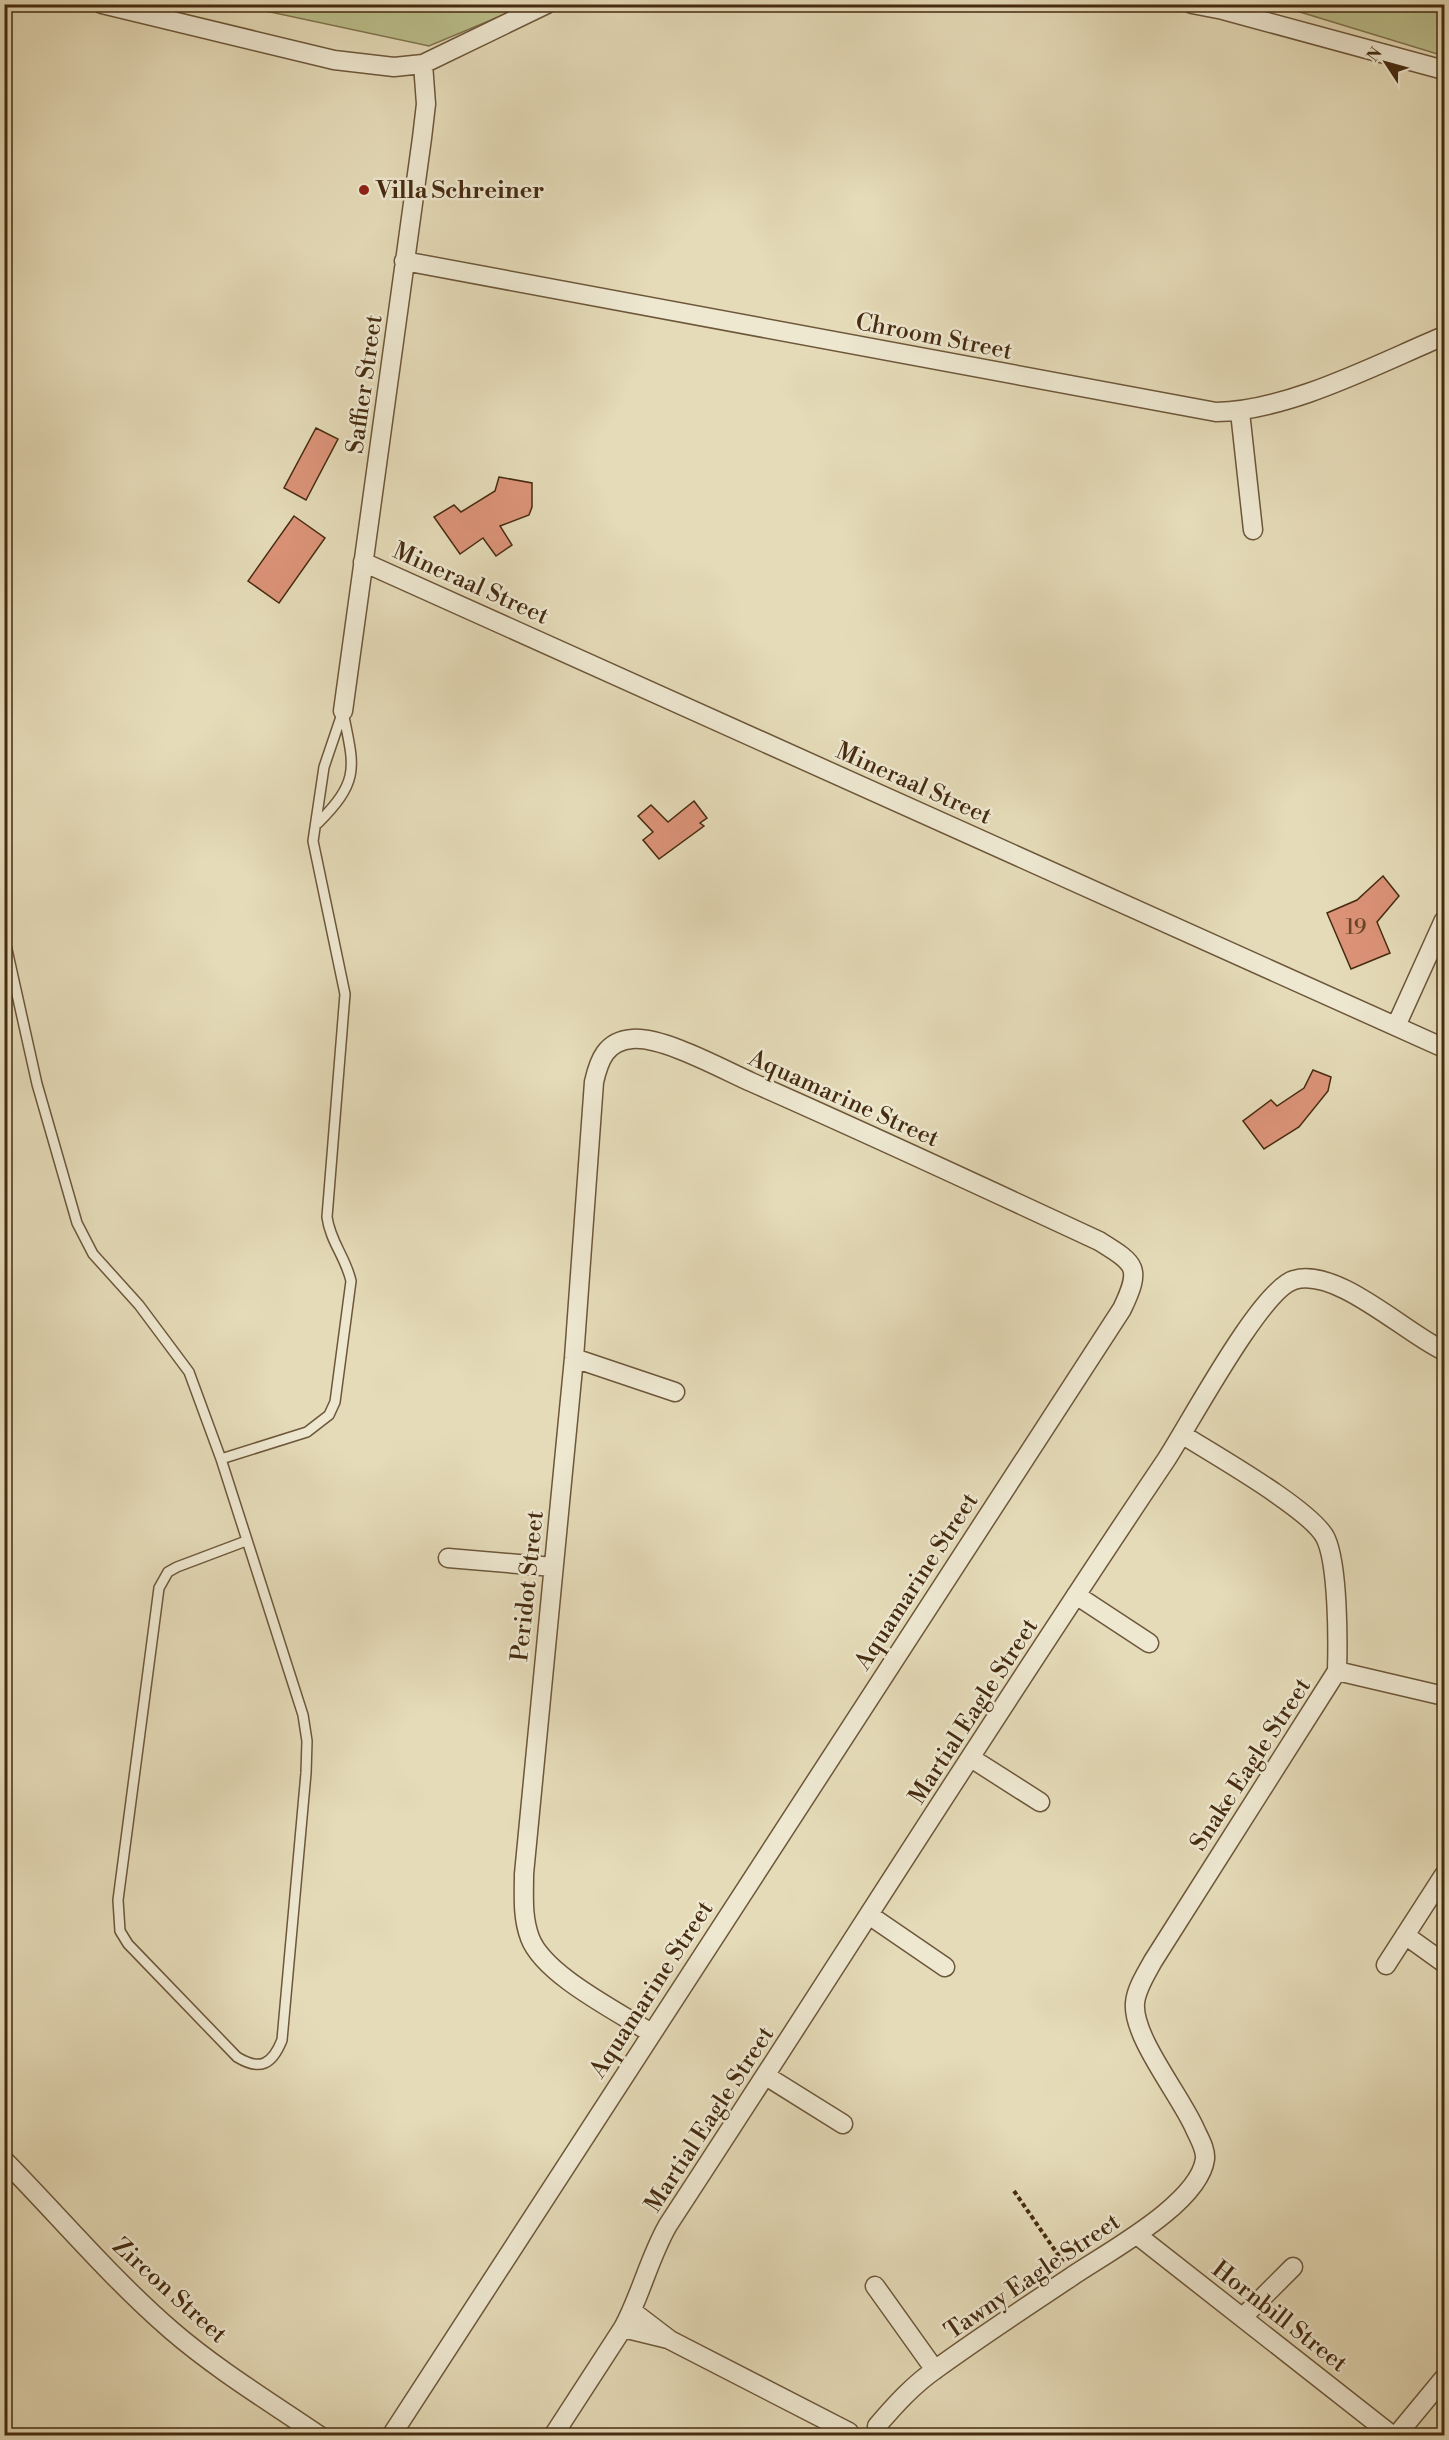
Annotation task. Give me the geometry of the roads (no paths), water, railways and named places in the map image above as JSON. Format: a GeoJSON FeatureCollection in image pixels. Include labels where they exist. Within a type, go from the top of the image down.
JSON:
{"type":"FeatureCollection","features":[{"type":"Feature","properties":{"kind":"street"},"geometry":{"type":"LineString","coordinates":[[102,4],[334,60],[394,68],[423,64],[547,4]]}},
{"type":"Feature","properties":{"kind":"street"},"geometry":{"type":"LineString","coordinates":[[1192,4],[1223,10],[1444,70]]}},
{"type":"Feature","properties":{"kind":"street","name":"Saffier Street"},"geometry":{"type":"LineString","coordinates":[[343,711],[425,113],[423,64]]}},
{"type":"Feature","properties":{"kind":"street","name":"Chroom Street"},"geometry":{"type":"LineString","coordinates":[[404,261],[1190,409],[1216,412],[1240,412],[1266,406],[1311,391],[1444,336]]}},
{"type":"Feature","properties":{"kind":"street"},"geometry":{"type":"LineString","coordinates":[[1240,412],[1253,530]]}},
{"type":"Feature","properties":{"kind":"street","name":"Mineraal Street"},"geometry":{"type":"LineString","coordinates":[[363,562],[1444,1048]]}},
{"type":"Feature","properties":{"kind":"street"},"geometry":{"type":"LineString","coordinates":[[1396,1026],[1444,920]]}},
{"type":"Feature","properties":{"kind":"street","name":"Aquamarine Street"},"geometry":{"type":"LineString","coordinates":[[391,2436],[1122,1309],[1133,1286],[1134,1274],[1124,1256],[1099,1241],[777,1093],[663,1044],[644,1038],[617,1042],[601,1056],[594,1082]]}},
{"type":"Feature","properties":{"kind":"street","name":"Peridot Street"},"geometry":{"type":"LineString","coordinates":[[594,1082],[574,1358],[524,1874],[525,1923],[530,1939],[539,1954],[563,1977],[651,2033]]}},
{"type":"Feature","properties":{"kind":"street","name":"Martial Eagle Street"},"geometry":{"type":"LineString","coordinates":[[553,2436],[623,2328],[660,2239],[1076,1595],[1183,1435],[1230,1355],[1267,1300],[1280,1287],[1292,1280],[1312,1278],[1334,1284],[1358,1296],[1444,1351]]}},
{"type":"Feature","properties":{"kind":"street"},"geometry":{"type":"LineString","coordinates":[[574,1358],[675,1392]]}},
{"type":"Feature","properties":{"kind":"street","name":"Snake Eagle Street"},"geometry":{"type":"LineString","coordinates":[[1183,1435],[1280,1497],[1315,1525],[1326,1538],[1335,1593],[1337,1671],[1153,1961],[1135,2002],[1136,2014],[1145,2040],[1191,2119],[1204,2148],[1205,2159]]}},
{"type":"Feature","properties":{"kind":"street"},"geometry":{"type":"LineString","coordinates":[[448,1558],[553,1567]]}},
{"type":"Feature","properties":{"kind":"street"},"geometry":{"type":"LineString","coordinates":[[1076,1595],[1149,1643]]}},
{"type":"Feature","properties":{"kind":"street"},"geometry":{"type":"LineString","coordinates":[[1337,1671],[1444,1696]]}},
{"type":"Feature","properties":{"kind":"street"},"geometry":{"type":"LineString","coordinates":[[971,1758],[1040,1802]]}},
{"type":"Feature","properties":{"kind":"street"},"geometry":{"type":"LineString","coordinates":[[1386,1965],[1444,1875]]}},
{"type":"Feature","properties":{"kind":"street"},"geometry":{"type":"LineString","coordinates":[[869,1915],[945,1967]]}},
{"type":"Feature","properties":{"kind":"street"},"geometry":{"type":"LineString","coordinates":[[1405,1935],[1444,1962]]}},
{"type":"Feature","properties":{"kind":"street"},"geometry":{"type":"LineString","coordinates":[[766,2076],[843,2124]]}},
{"type":"Feature","properties":{"kind":"street","name":"Tawny Eagle Street"},"geometry":{"type":"LineString","coordinates":[[880,2431],[906,2394],[934,2370],[1073,2275],[1137,2235],[1193,2186],[1205,2159]]}},
{"type":"Feature","properties":{"kind":"street","name":"Zircon Street"},"geometry":{"type":"LineString","coordinates":[[4,2160],[132,2293],[171,2330],[217,2365],[320,2436]]}},
{"type":"Feature","properties":{"kind":"street","name":"Hornbill Street"},"geometry":{"type":"LineString","coordinates":[[1137,2235],[1395,2436]]}},
{"type":"Feature","properties":{"kind":"street"},"geometry":{"type":"LineString","coordinates":[[1243,2317],[1293,2267]]}},
{"type":"Feature","properties":{"kind":"street"},"geometry":{"type":"LineString","coordinates":[[875,2286],[934,2370]]}},
{"type":"Feature","properties":{"kind":"street"},"geometry":{"type":"LineString","coordinates":[[632,2311],[670,2340],[849,2434],[859,2423],[872,2423],[880,2431]]}},
{"type":"Feature","properties":{"kind":"street"},"geometry":{"type":"LineString","coordinates":[[623,2328],[670,2340]]}},
{"type":"Feature","properties":{"kind":"street"},"geometry":{"type":"LineString","coordinates":[[1395,2436],[1444,2378]]}},
{"type":"Feature","properties":{"kind":"lane"},"geometry":{"type":"LineString","coordinates":[[318,823],[337,804],[351,779],[351,752],[343,711]]}},
{"type":"Feature","properties":{"kind":"lane"},"geometry":{"type":"LineString","coordinates":[[221,1459],[307,1432],[329,1415],[335,1402],[351,1281],[348,1268],[329,1230],[327,1217],[345,994],[314,837],[318,823],[324,767],[343,711]]}},
{"type":"Feature","properties":{"kind":"lane"},"geometry":{"type":"LineString","coordinates":[[4,936],[37,1083],[77,1223],[93,1254],[139,1305],[189,1372],[221,1459],[303,1715],[307,1741],[282,2040],[271,2059],[254,2065],[237,2057],[145,1964],[120,1931],[118,1920],[118,1900],[159,1588],[168,1572],[177,1567],[246,1541]]}},
{"type":"Feature","properties":{"kind":"place","name":"Villa Schreiner"},"geometry":{"type":"Point","coordinates":[364,190]}}]}
